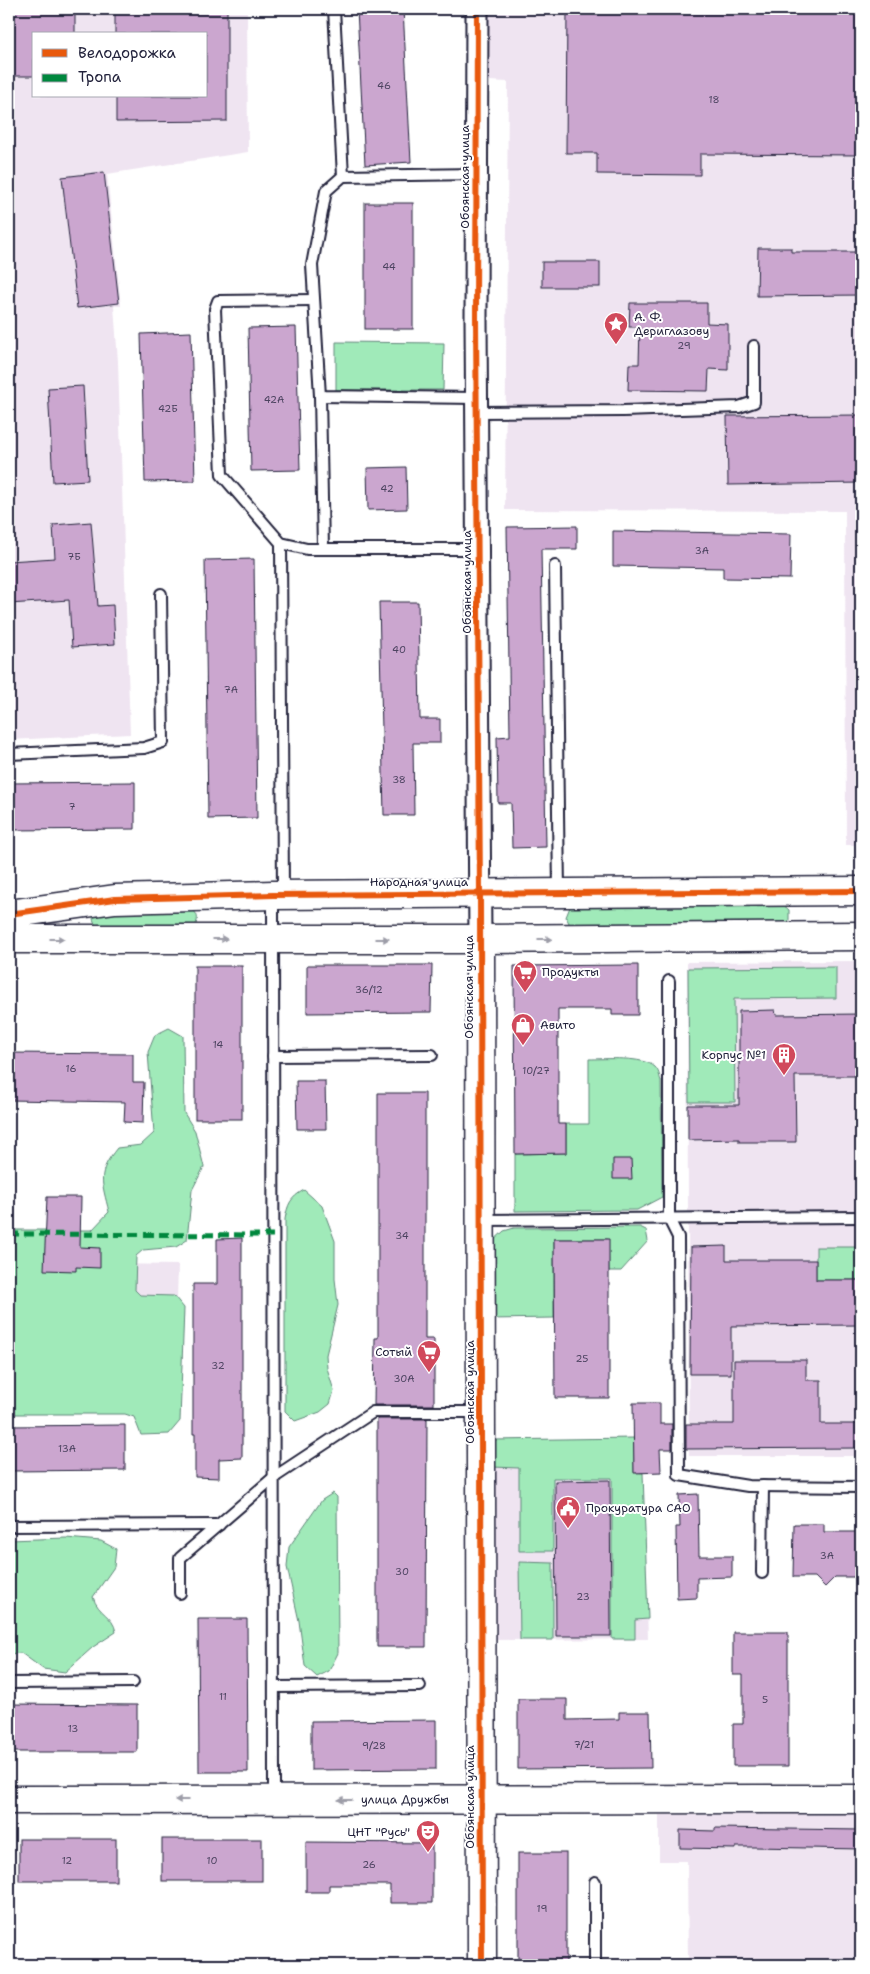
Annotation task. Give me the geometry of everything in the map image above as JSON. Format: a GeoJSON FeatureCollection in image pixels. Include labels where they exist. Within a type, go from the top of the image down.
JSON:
{"type":"FeatureCollection","features":[{"type":"Feature","properties":{"kind":"street","name":"Обоянская улица"},"geometry":{"type":"LineString","coordinates":[[477,9],[482,1965]]}},
{"type":"Feature","properties":{"kind":"street","name":"Народная улица"},"geometry":{"type":"LineString","coordinates":[[9,914],[115,900],[278,895],[861,891]]}},
{"type":"Feature","properties":{"kind":"street"},"geometry":{"type":"LineString","coordinates":[[9,939],[480,939],[861,936]]}},
{"type":"Feature","properties":{"kind":"street","name":"улица Дружбы"},"geometry":{"type":"LineString","coordinates":[[9,1800],[861,1799]]}},
{"type":"Feature","properties":{"kind":"lane"},"geometry":{"type":"LineString","coordinates":[[334,9],[343,176]]}},
{"type":"Feature","properties":{"kind":"lane"},"geometry":{"type":"LineString","coordinates":[[323,549],[320,396],[312,265],[326,191],[343,176],[477,174]]}},
{"type":"Feature","properties":{"kind":"lane"},"geometry":{"type":"LineString","coordinates":[[313,300],[218,301],[215,309],[222,475],[281,543],[307,549],[478,549]]}},
{"type":"Feature","properties":{"kind":"lane"},"geometry":{"type":"LineString","coordinates":[[320,396],[622,411],[739,408],[754,402],[754,346]]}},
{"type":"Feature","properties":{"kind":"lane"},"geometry":{"type":"LineString","coordinates":[[274,1800],[273,939],[278,895],[281,543]]}},
{"type":"Feature","properties":{"kind":"lane"},"geometry":{"type":"LineString","coordinates":[[556,566],[558,893]]}},
{"type":"Feature","properties":{"kind":"lane"},"geometry":{"type":"LineString","coordinates":[[9,754],[144,748],[163,742],[161,594]]}},
{"type":"Feature","properties":{"kind":"lane"},"geometry":{"type":"LineString","coordinates":[[669,981],[669,1219],[678,1237],[679,1475],[748,1486],[861,1487]]}},
{"type":"Feature","properties":{"kind":"lane"},"geometry":{"type":"LineString","coordinates":[[273,1056],[432,1055]]}},
{"type":"Feature","properties":{"kind":"lane"},"geometry":{"type":"LineString","coordinates":[[481,1220],[861,1217]]}},
{"type":"Feature","properties":{"kind":"lane"},"geometry":{"type":"LineString","coordinates":[[180,1593],[180,1558],[273,1478],[373,1412],[481,1412]]}},
{"type":"Feature","properties":{"kind":"lane"},"geometry":{"type":"LineString","coordinates":[[762,1573],[763,1486]]}},
{"type":"Feature","properties":{"kind":"lane"},"geometry":{"type":"LineString","coordinates":[[9,1526],[219,1525]]}},
{"type":"Feature","properties":{"kind":"lane"},"geometry":{"type":"LineString","coordinates":[[9,1683],[133,1682]]}},
{"type":"Feature","properties":{"kind":"lane"},"geometry":{"type":"LineString","coordinates":[[274,1687],[420,1686]]}},
{"type":"Feature","properties":{"kind":"lane"},"geometry":{"type":"LineString","coordinates":[[595,1882],[595,1965]]}},
{"type":"Feature","properties":{"kind":"shaded area"},"geometry":{"type":"Polygon","coordinates":[[[9,9],[247,9],[248,152],[107,174],[121,306],[114,306],[118,362],[130,734],[9,740],[9,9]]]}},
{"type":"Feature","properties":{"kind":"shaded area"},"geometry":{"type":"Polygon","coordinates":[[[488,9],[861,9],[861,845],[846,845],[845,511],[505,510],[508,82],[489,81],[488,9]]]}},
{"type":"Feature","properties":{"kind":"shaded area"},"geometry":{"type":"Polygon","coordinates":[[[861,961],[861,1456],[689,1456],[687,962],[861,961]]]}},
{"type":"Feature","properties":{"kind":"shaded area"},"geometry":{"type":"Polygon","coordinates":[[[109,1264],[178,1265],[177,1302],[94,1301],[109,1264]]]}},
{"type":"Feature","properties":{"kind":"shaded area"},"geometry":{"type":"Polygon","coordinates":[[[634,1438],[634,1472],[643,1473],[648,1639],[492,1640],[492,1440],[634,1438]]]}},
{"type":"Feature","properties":{"kind":"shaded area"},"geometry":{"type":"Polygon","coordinates":[[[861,1814],[861,1965],[688,1965],[687,1861],[659,1861],[659,1815],[861,1814]]]}},
{"type":"Feature","properties":{"kind":"green space"},"geometry":{"type":"Polygon","coordinates":[[[336,342],[444,343],[443,390],[336,390],[336,342]]]}},
{"type":"Feature","properties":{"kind":"green space"},"geometry":{"type":"Polygon","coordinates":[[[781,903],[789,910],[789,920],[786,925],[571,927],[566,917],[570,907],[781,903]]]}},
{"type":"Feature","properties":{"kind":"green space"},"geometry":{"type":"Polygon","coordinates":[[[191,909],[197,916],[195,926],[96,926],[93,919],[96,913],[191,909]]]}},
{"type":"Feature","properties":{"kind":"green space"},"geometry":{"type":"Polygon","coordinates":[[[836,967],[836,998],[734,999],[735,1102],[689,1102],[688,968],[836,967]]]}},
{"type":"Feature","properties":{"kind":"green space"},"geometry":{"type":"Polygon","coordinates":[[[169,1028],[183,1036],[184,1113],[195,1131],[204,1167],[192,1190],[187,1240],[176,1247],[143,1250],[136,1256],[135,1290],[140,1295],[174,1296],[184,1308],[180,1421],[169,1434],[141,1435],[134,1417],[125,1414],[9,1414],[9,1230],[92,1230],[109,1212],[102,1178],[110,1157],[117,1148],[141,1145],[154,1133],[148,1052],[155,1035],[169,1028]]]}},
{"type":"Feature","properties":{"kind":"green space"},"geometry":{"type":"Polygon","coordinates":[[[589,1059],[642,1061],[649,1063],[657,1070],[661,1081],[662,1197],[637,1210],[515,1211],[515,1154],[566,1153],[566,1124],[589,1124],[589,1059]]]}},
{"type":"Feature","properties":{"kind":"green space"},"geometry":{"type":"Polygon","coordinates":[[[304,1190],[322,1206],[335,1241],[335,1279],[338,1305],[326,1355],[327,1368],[334,1391],[330,1404],[320,1412],[295,1421],[285,1411],[285,1219],[290,1202],[304,1190]]]}},
{"type":"Feature","properties":{"kind":"green space"},"geometry":{"type":"Polygon","coordinates":[[[640,1227],[646,1230],[648,1241],[621,1271],[609,1271],[608,1239],[554,1239],[554,1318],[490,1319],[492,1242],[504,1231],[514,1228],[640,1227]]]}},
{"type":"Feature","properties":{"kind":"green space"},"geometry":{"type":"Polygon","coordinates":[[[816,1247],[861,1247],[861,1280],[816,1280],[816,1247]]]}},
{"type":"Feature","properties":{"kind":"green space"},"geometry":{"type":"Polygon","coordinates":[[[634,1438],[634,1472],[643,1473],[648,1619],[635,1620],[635,1639],[612,1639],[612,1478],[553,1478],[553,1551],[519,1551],[519,1468],[492,1467],[492,1440],[634,1438]]]}},
{"type":"Feature","properties":{"kind":"green space"},"geometry":{"type":"Polygon","coordinates":[[[333,1493],[337,1497],[338,1653],[329,1671],[317,1677],[305,1666],[299,1621],[287,1567],[289,1547],[322,1500],[333,1493]]]}},
{"type":"Feature","properties":{"kind":"green space"},"geometry":{"type":"Polygon","coordinates":[[[66,1538],[101,1541],[116,1549],[114,1567],[93,1597],[98,1607],[112,1622],[116,1632],[93,1647],[65,1672],[43,1669],[21,1653],[9,1654],[9,1540],[66,1538]]]}},
{"type":"Feature","properties":{"kind":"green space"},"geometry":{"type":"Polygon","coordinates":[[[519,1562],[553,1563],[553,1640],[520,1640],[519,1562]]]}},
{"type":"Feature","properties":{"kind":"building"},"geometry":{"type":"Polygon","coordinates":[[[9,9],[75,9],[75,32],[32,32],[32,76],[9,76],[9,9]]]}},
{"type":"Feature","properties":{"kind":"building"},"geometry":{"type":"Polygon","coordinates":[[[115,9],[227,9],[227,121],[116,122],[116,98],[208,98],[208,32],[115,32],[115,9]]]}},
{"type":"Feature","properties":{"kind":"building"},"geometry":{"type":"Polygon","coordinates":[[[357,9],[403,9],[411,162],[365,165],[357,9]]]}},
{"type":"Feature","properties":{"kind":"building"},"geometry":{"type":"Polygon","coordinates":[[[567,9],[861,9],[861,155],[700,154],[700,175],[597,174],[597,153],[566,153],[567,9]]]}},
{"type":"Feature","properties":{"kind":"building"},"geometry":{"type":"Polygon","coordinates":[[[104,172],[119,303],[77,308],[62,177],[104,172]]]}},
{"type":"Feature","properties":{"kind":"building"},"geometry":{"type":"Polygon","coordinates":[[[365,203],[413,203],[413,329],[365,329],[365,203]]]}},
{"type":"Feature","properties":{"kind":"building"},"geometry":{"type":"Polygon","coordinates":[[[758,248],[791,248],[791,252],[861,252],[861,295],[757,296],[758,248]]]}},
{"type":"Feature","properties":{"kind":"building"},"geometry":{"type":"Polygon","coordinates":[[[542,262],[600,262],[600,287],[542,287],[542,262]]]}},
{"type":"Feature","properties":{"kind":"building"},"geometry":{"type":"Polygon","coordinates":[[[630,303],[707,303],[707,323],[728,324],[728,370],[709,369],[708,391],[628,390],[629,364],[639,364],[640,327],[629,327],[630,303]]]}},
{"type":"Feature","properties":{"kind":"building"},"geometry":{"type":"Polygon","coordinates":[[[296,327],[300,470],[251,471],[248,328],[296,327]]]}},
{"type":"Feature","properties":{"kind":"building"},"geometry":{"type":"Polygon","coordinates":[[[191,332],[195,481],[145,482],[141,334],[191,332]]]}},
{"type":"Feature","properties":{"kind":"building"},"geometry":{"type":"Polygon","coordinates":[[[83,386],[88,480],[53,482],[48,388],[83,386]]]}},
{"type":"Feature","properties":{"kind":"building"},"geometry":{"type":"Polygon","coordinates":[[[861,415],[861,483],[728,485],[727,416],[861,415]]]}},
{"type":"Feature","properties":{"kind":"building"},"geometry":{"type":"Polygon","coordinates":[[[406,467],[407,509],[368,510],[367,468],[406,467]]]}},
{"type":"Feature","properties":{"kind":"building"},"geometry":{"type":"Polygon","coordinates":[[[91,522],[98,606],[113,605],[115,644],[72,647],[69,600],[9,604],[9,561],[55,558],[53,525],[91,522]]]}},
{"type":"Feature","properties":{"kind":"building"},"geometry":{"type":"Polygon","coordinates":[[[577,526],[577,549],[541,549],[546,847],[512,848],[511,803],[498,803],[497,737],[510,736],[507,527],[577,526]]]}},
{"type":"Feature","properties":{"kind":"building"},"geometry":{"type":"Polygon","coordinates":[[[613,531],[791,534],[790,579],[723,578],[723,568],[613,566],[613,531]]]}},
{"type":"Feature","properties":{"kind":"building"},"geometry":{"type":"Polygon","coordinates":[[[254,559],[257,818],[208,819],[205,560],[254,559]]]}},
{"type":"Feature","properties":{"kind":"building"},"geometry":{"type":"Polygon","coordinates":[[[379,602],[418,602],[420,719],[440,719],[440,743],[413,743],[414,815],[384,815],[379,602]]]}},
{"type":"Feature","properties":{"kind":"building"},"geometry":{"type":"Polygon","coordinates":[[[135,782],[135,829],[9,830],[9,783],[135,782]]]}},
{"type":"Feature","properties":{"kind":"building"},"geometry":{"type":"Polygon","coordinates":[[[307,965],[432,965],[431,1012],[307,1013],[307,965]]]}},
{"type":"Feature","properties":{"kind":"building"},"geometry":{"type":"Polygon","coordinates":[[[638,965],[638,1015],[612,1015],[612,1009],[558,1009],[558,1124],[566,1124],[566,1153],[515,1154],[514,966],[638,965]]]}},
{"type":"Feature","properties":{"kind":"building"},"geometry":{"type":"Polygon","coordinates":[[[195,966],[242,966],[242,1119],[195,1119],[195,966]]]}},
{"type":"Feature","properties":{"kind":"building","name":"Корпус №1"},"geometry":{"type":"Polygon","coordinates":[[[775,1010],[776,1015],[861,1014],[861,1076],[795,1076],[796,1142],[739,1142],[739,1139],[688,1140],[688,1105],[739,1105],[739,1011],[775,1010]]]}},
{"type":"Feature","properties":{"kind":"building"},"geometry":{"type":"Polygon","coordinates":[[[9,1053],[133,1054],[133,1082],[144,1082],[143,1123],[124,1122],[125,1102],[9,1100],[9,1053]]]}},
{"type":"Feature","properties":{"kind":"building"},"geometry":{"type":"Polygon","coordinates":[[[296,1081],[325,1081],[326,1129],[297,1129],[296,1081]]]}},
{"type":"Feature","properties":{"kind":"building"},"geometry":{"type":"Polygon","coordinates":[[[378,1093],[425,1093],[425,1339],[434,1339],[434,1405],[374,1405],[375,1338],[378,1338],[378,1093]]]}},
{"type":"Feature","properties":{"kind":"building"},"geometry":{"type":"Polygon","coordinates":[[[613,1159],[631,1159],[632,1179],[613,1179],[613,1159]]]}},
{"type":"Feature","properties":{"kind":"building"},"geometry":{"type":"Polygon","coordinates":[[[47,1197],[81,1197],[80,1247],[100,1248],[100,1268],[76,1267],[76,1271],[44,1270],[47,1197]]]}},
{"type":"Feature","properties":{"kind":"building"},"geometry":{"type":"Polygon","coordinates":[[[242,1238],[242,1458],[219,1459],[219,1478],[195,1477],[195,1434],[193,1434],[193,1284],[217,1284],[217,1239],[242,1238]]]}},
{"type":"Feature","properties":{"kind":"building"},"geometry":{"type":"Polygon","coordinates":[[[554,1239],[609,1239],[609,1398],[555,1398],[554,1239]]]}},
{"type":"Feature","properties":{"kind":"building"},"geometry":{"type":"Polygon","coordinates":[[[726,1246],[726,1260],[816,1260],[816,1280],[861,1280],[861,1325],[731,1326],[731,1374],[690,1374],[691,1247],[726,1246]]]}},
{"type":"Feature","properties":{"kind":"building"},"geometry":{"type":"Polygon","coordinates":[[[734,1360],[806,1360],[806,1380],[821,1380],[821,1424],[861,1424],[861,1448],[686,1449],[686,1424],[734,1424],[734,1360]]]}},
{"type":"Feature","properties":{"kind":"building"},"geometry":{"type":"Polygon","coordinates":[[[633,1403],[660,1403],[660,1424],[672,1424],[672,1449],[660,1449],[661,1472],[634,1473],[633,1403]]]}},
{"type":"Feature","properties":{"kind":"building"},"geometry":{"type":"Polygon","coordinates":[[[377,1419],[427,1419],[426,1647],[377,1647],[377,1419]]]}},
{"type":"Feature","properties":{"kind":"building"},"geometry":{"type":"Polygon","coordinates":[[[125,1425],[125,1470],[9,1471],[9,1426],[125,1425]]]}},
{"type":"Feature","properties":{"kind":"building"},"geometry":{"type":"Polygon","coordinates":[[[610,1480],[611,1636],[556,1636],[555,1481],[610,1480]]]}},
{"type":"Feature","properties":{"kind":"building"},"geometry":{"type":"Polygon","coordinates":[[[698,1494],[699,1556],[732,1556],[732,1577],[697,1578],[697,1598],[677,1599],[676,1527],[680,1527],[679,1495],[698,1494]]]}},
{"type":"Feature","properties":{"kind":"building"},"geometry":{"type":"Polygon","coordinates":[[[794,1524],[824,1524],[824,1532],[861,1532],[861,1577],[835,1577],[825,1587],[815,1577],[793,1577],[794,1524]]]}},
{"type":"Feature","properties":{"kind":"building"},"geometry":{"type":"Polygon","coordinates":[[[198,1619],[247,1619],[248,1772],[199,1772],[198,1619]]]}},
{"type":"Feature","properties":{"kind":"building"},"geometry":{"type":"Polygon","coordinates":[[[733,1632],[788,1632],[788,1766],[733,1766],[733,1724],[743,1724],[743,1675],[733,1675],[733,1632]]]}},
{"type":"Feature","properties":{"kind":"building"},"geometry":{"type":"Polygon","coordinates":[[[518,1699],[567,1699],[567,1720],[619,1719],[619,1712],[650,1712],[651,1768],[518,1769],[518,1699]]]}},
{"type":"Feature","properties":{"kind":"building"},"geometry":{"type":"Polygon","coordinates":[[[9,1704],[137,1705],[137,1752],[9,1752],[9,1704]]]}},
{"type":"Feature","properties":{"kind":"building"},"geometry":{"type":"Polygon","coordinates":[[[436,1720],[436,1769],[311,1770],[311,1721],[436,1720]]]}},
{"type":"Feature","properties":{"kind":"building"},"geometry":{"type":"Polygon","coordinates":[[[715,1828],[861,1830],[861,1849],[680,1848],[680,1830],[715,1831],[715,1828]]]}},
{"type":"Feature","properties":{"kind":"building"},"geometry":{"type":"Polygon","coordinates":[[[19,1839],[116,1839],[116,1881],[19,1881],[19,1839]]]}},
{"type":"Feature","properties":{"kind":"building"},"geometry":{"type":"Polygon","coordinates":[[[162,1839],[262,1839],[262,1881],[162,1881],[162,1839]]]}},
{"type":"Feature","properties":{"kind":"building"},"geometry":{"type":"Polygon","coordinates":[[[306,1842],[432,1843],[432,1903],[390,1903],[390,1885],[329,1885],[329,1892],[306,1892],[306,1842]]]}},
{"type":"Feature","properties":{"kind":"building"},"geometry":{"type":"Polygon","coordinates":[[[518,1853],[566,1853],[566,1965],[518,1965],[518,1853]]]}},
{"type":"Feature","properties":{"kind":"marked path"},"geometry":{"type":"LineString","coordinates":[[9,1234],[273,1235]]}},
{"type":"Feature","properties":{"kind":"cycle path"},"geometry":{"type":"LineString","coordinates":[[477,9],[476,319],[480,893],[482,1965]]}},
{"type":"Feature","properties":{"kind":"cycle path"},"geometry":{"type":"LineString","coordinates":[[9,914],[115,899],[273,895],[861,891]]}},
{"type":"Feature","properties":{"kind":"place","name":"А. Ф. Дериглазову"},"geometry":{"type":"Point","coordinates":[616,345]}},
{"type":"Feature","properties":{"kind":"place","name":"Продукты"},"geometry":{"type":"Point","coordinates":[525,993]}},
{"type":"Feature","properties":{"kind":"place","name":"Авито"},"geometry":{"type":"Point","coordinates":[523,1046]}},
{"type":"Feature","properties":{"kind":"place","name":"Корпус №1"},"geometry":{"type":"Point","coordinates":[784,1076]}},
{"type":"Feature","properties":{"kind":"place","name":"Сотый"},"geometry":{"type":"Point","coordinates":[429,1373]}},
{"type":"Feature","properties":{"kind":"place","name":"Прокуратура САО"},"geometry":{"type":"Point","coordinates":[568,1529]}},
{"type":"Feature","properties":{"kind":"place","name":"ЦНТ \"Русь\""},"geometry":{"type":"Point","coordinates":[428,1853]}}]}
